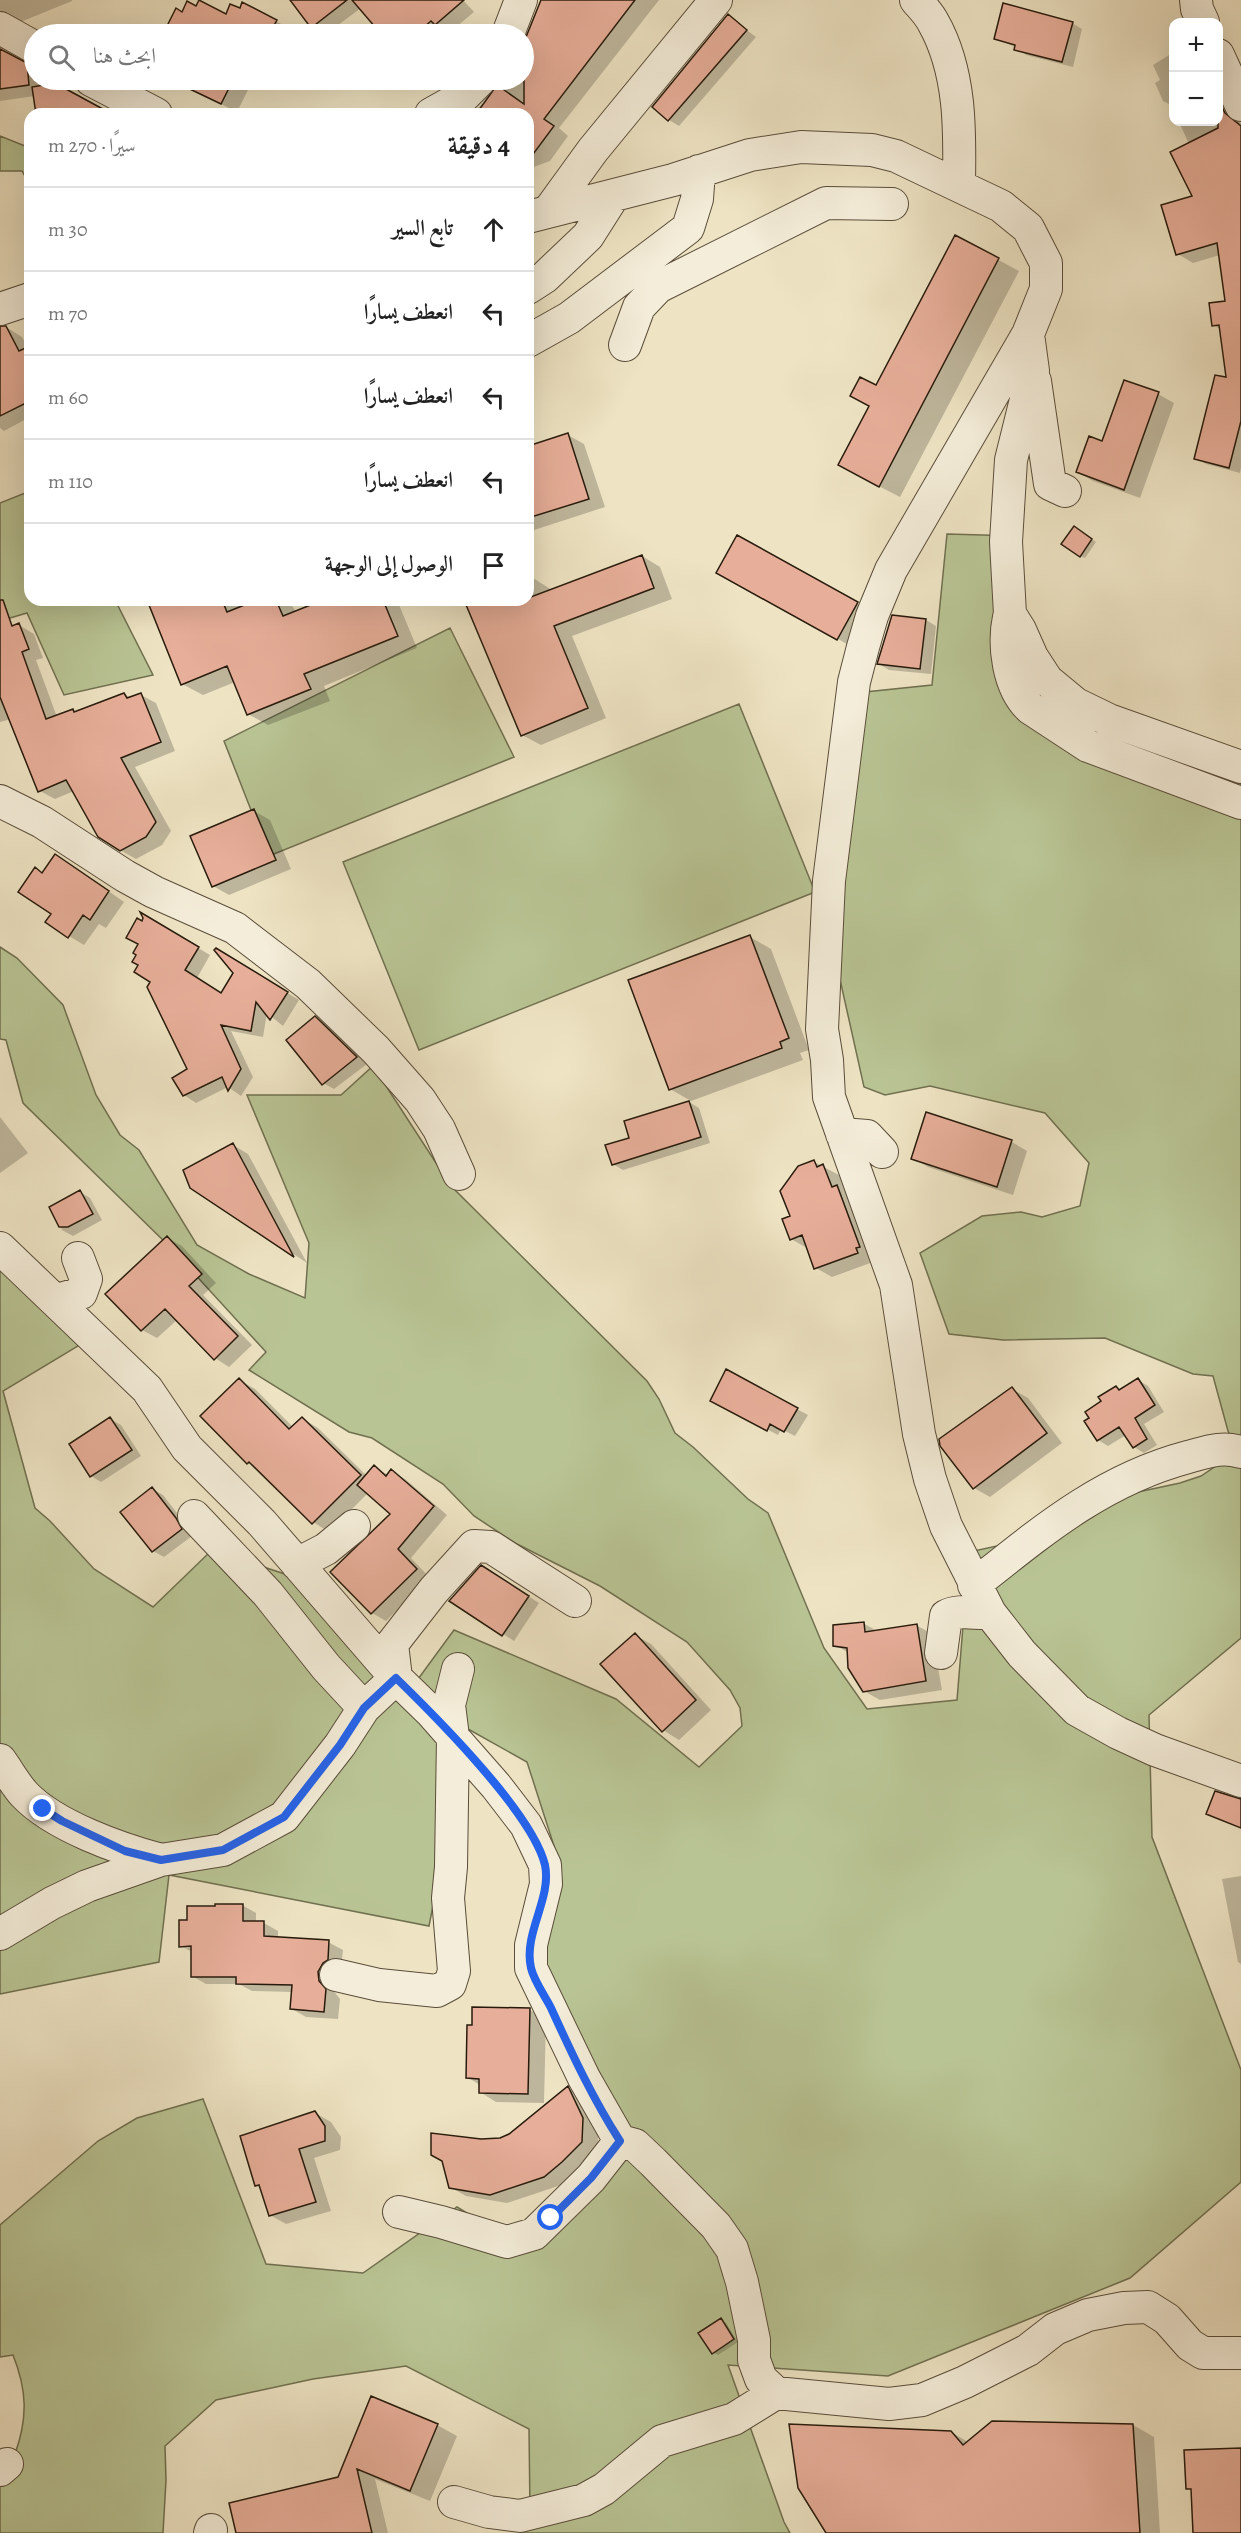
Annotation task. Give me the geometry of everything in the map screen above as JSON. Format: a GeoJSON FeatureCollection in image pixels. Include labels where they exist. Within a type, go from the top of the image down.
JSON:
{"type":"FeatureCollection","features":[{"type":"Feature","properties":{"kind":"street"},"geometry":{"type":"LineString","coordinates":[[512,24],[521,0]]}},
{"type":"Feature","properties":{"kind":"street"},"geometry":{"type":"LineString","coordinates":[[538,215],[716,0]]}},
{"type":"Feature","properties":{"kind":"street"},"geometry":{"type":"LineString","coordinates":[[916,0],[933,22],[947,57],[957,94],[959,184]]}},
{"type":"Feature","properties":{"kind":"street"},"geometry":{"type":"LineString","coordinates":[[1196,0],[1201,18]]}},
{"type":"Feature","properties":{"kind":"street"},"geometry":{"type":"LineString","coordinates":[[0,28],[24,41]]}},
{"type":"Feature","properties":{"kind":"street"},"geometry":{"type":"LineString","coordinates":[[1223,66],[1241,105]]}},
{"type":"Feature","properties":{"kind":"street"},"geometry":{"type":"LineString","coordinates":[[110,90],[145,108]]}},
{"type":"Feature","properties":{"kind":"street"},"geometry":{"type":"LineString","coordinates":[[442,108],[470,90]]}},
{"type":"Feature","properties":{"kind":"street"},"geometry":{"type":"LineString","coordinates":[[538,215],[750,155],[801,147],[872,150],[896,156],[959,184],[1001,206],[1028,228],[1046,263],[1046,289],[1028,334],[891,570],[872,616],[854,682],[829,881],[822,1029],[829,1097],[859,1187],[896,1285],[919,1434],[930,1479],[946,1526],[974,1585],[990,1612],[1022,1654],[1077,1710],[1155,1750],[1241,1780]]}},
{"type":"Feature","properties":{"kind":"street"},"geometry":{"type":"LineString","coordinates":[[534,338],[569,318],[688,228],[697,199],[699,171]]}},
{"type":"Feature","properties":{"kind":"street"},"geometry":{"type":"LineString","coordinates":[[534,284],[545,277],[588,236],[614,195]]}},
{"type":"Feature","properties":{"kind":"street"},"geometry":{"type":"LineString","coordinates":[[625,345],[639,306],[658,288],[826,203],[892,204]]}},
{"type":"Feature","properties":{"kind":"street"},"geometry":{"type":"LineString","coordinates":[[0,309],[24,301]]}},
{"type":"Feature","properties":{"kind":"street"},"geometry":{"type":"LineString","coordinates":[[1028,334],[1050,484],[1065,491]]}},
{"type":"Feature","properties":{"kind":"street"},"geometry":{"type":"LineString","coordinates":[[1033,371],[1011,460],[1006,542],[1010,614],[1006,633],[1011,675],[1022,700],[1030,708],[1088,746],[1241,802]]}},
{"type":"Feature","properties":{"kind":"street"},"geometry":{"type":"LineString","coordinates":[[1010,614],[1032,657],[1047,680],[1076,704],[1109,720],[1241,767]]}},
{"type":"Feature","properties":{"kind":"street"},"geometry":{"type":"LineString","coordinates":[[0,801],[42,822],[153,892],[236,928],[308,984],[376,1050],[420,1100],[439,1129],[459,1174]]}},
{"type":"Feature","properties":{"kind":"street"},"geometry":{"type":"LineString","coordinates":[[842,1134],[867,1136],[882,1152]]}},
{"type":"Feature","properties":{"kind":"street"},"geometry":{"type":"LineString","coordinates":[[0,1248],[57,1300],[147,1389],[188,1448],[262,1523],[396,1678],[496,1786],[526,1825],[545,1865],[546,1884],[531,1945],[531,1968],[589,2088],[620,2141],[635,2145],[653,2162],[716,2226],[732,2249],[742,2282],[754,2340],[754,2360],[761,2379],[776,2393]]}},
{"type":"Feature","properties":{"kind":"street"},"geometry":{"type":"LineString","coordinates":[[57,1300],[81,1293],[86,1280],[78,1258]]}},
{"type":"Feature","properties":{"kind":"street"},"geometry":{"type":"LineString","coordinates":[[974,1585],[1039,1532],[1118,1482],[1155,1466],[1226,1447],[1241,1452]]}},
{"type":"Feature","properties":{"kind":"street"},"geometry":{"type":"LineString","coordinates":[[194,1516],[268,1594],[326,1667],[364,1708]]}},
{"type":"Feature","properties":{"kind":"street"},"geometry":{"type":"LineString","coordinates":[[297,1564],[326,1549],[354,1526]]}},
{"type":"Feature","properties":{"kind":"street"},"geometry":{"type":"LineString","coordinates":[[396,1678],[392,1644],[434,1590],[474,1546],[491,1547],[575,1601]]}},
{"type":"Feature","properties":{"kind":"street"},"geometry":{"type":"LineString","coordinates":[[941,1653],[946,1616],[954,1611],[974,1614],[990,1612]]}},
{"type":"Feature","properties":{"kind":"street"},"geometry":{"type":"LineString","coordinates":[[336,1975],[379,1985],[437,1991],[450,1984],[454,1971],[448,1898],[451,1867],[453,1737],[449,1705],[458,1669]]}},
{"type":"Feature","properties":{"kind":"street"},"geometry":{"type":"LineString","coordinates":[[0,1934],[52,1903],[87,1886],[161,1860],[223,1850],[284,1817],[340,1745],[364,1708],[396,1678]]}},
{"type":"Feature","properties":{"kind":"street"},"geometry":{"type":"LineString","coordinates":[[0,1760],[25,1794],[62,1821],[125,1851],[161,1860]]}},
{"type":"Feature","properties":{"kind":"street"},"geometry":{"type":"LineString","coordinates":[[399,2212],[507,2242],[534,2234],[591,2178],[620,2141]]}},
{"type":"Feature","properties":{"kind":"street"},"geometry":{"type":"LineString","coordinates":[[454,2502],[489,2512],[520,2516],[584,2500],[604,2489],[662,2441],[734,2419],[776,2393],[889,2404],[922,2400],[965,2382],[1028,2350],[1055,2329],[1088,2314],[1148,2307],[1167,2319],[1190,2345],[1203,2353],[1241,2353]]}},
{"type":"Feature","properties":{"kind":"green space"},"geometry":{"type":"Polygon","coordinates":[[[0,136],[24,146],[24,174],[22,171],[0,171],[0,136]]]}},
{"type":"Feature","properties":{"kind":"green space"},"geometry":{"type":"Polygon","coordinates":[[[24,493],[24,606],[118,606],[153,675],[64,695],[27,613],[0,621],[0,503],[24,493]]]}},
{"type":"Feature","properties":{"kind":"green space"},"geometry":{"type":"Polygon","coordinates":[[[947,534],[1020,536],[1007,607],[1069,683],[1241,777],[1241,1638],[1149,1715],[1152,1837],[1241,2070],[1241,2182],[1130,2278],[888,2376],[728,2365],[784,2522],[790,2533],[522,2533],[530,2513],[529,2429],[406,2366],[313,2379],[216,2400],[165,2446],[163,2533],[0,2533],[0,2461],[15,2454],[22,2428],[24,2404],[21,2380],[13,2355],[0,2357],[0,2225],[98,2141],[137,2118],[203,2099],[266,2264],[363,2273],[457,2207],[529,2251],[633,2136],[534,1950],[555,1849],[527,1762],[468,1729],[429,1926],[169,1875],[159,1962],[0,1994],[0,1260],[88,1340],[3,1391],[35,1508],[94,1569],[153,1607],[212,1550],[303,1580],[402,1701],[454,1630],[616,1699],[699,1767],[742,1726],[740,1708],[730,1690],[687,1642],[600,1586],[515,1543],[474,1516],[443,1484],[372,1438],[349,1432],[249,1370],[266,1352],[169,1246],[23,1103],[6,1040],[0,1039],[0,947],[17,958],[63,1005],[96,1095],[120,1135],[139,1150],[197,1245],[249,1274],[305,1298],[309,1243],[247,1095],[341,1095],[373,1066],[451,1186],[647,1381],[659,1399],[675,1433],[748,1499],[768,1513],[824,1648],[867,1709],[957,1700],[969,1552],[997,1546],[1138,1492],[1201,1476],[1238,1451],[1228,1431],[1213,1376],[1193,1374],[1105,1338],[1003,1340],[949,1334],[920,1253],[982,1216],[1021,1212],[1042,1217],[1080,1206],[1089,1163],[1045,1113],[930,1086],[885,1095],[864,1087],[837,966],[856,758],[865,692],[932,685],[947,534]]]}},
{"type":"Feature","properties":{"kind":"green space"},"geometry":{"type":"Polygon","coordinates":[[[450,628],[514,757],[269,856],[224,741],[450,628]]]}},
{"type":"Feature","properties":{"kind":"green space"},"geometry":{"type":"Polygon","coordinates":[[[739,704],[815,892],[419,1050],[343,862],[739,704]]]}},
{"type":"Feature","properties":{"kind":"building"},"geometry":{"type":"Polygon","coordinates":[[[199,0],[226,14],[230,4],[240,8],[242,2],[277,20],[275,24],[168,24],[176,8],[182,12],[187,1],[196,6],[199,0]]]}},
{"type":"Feature","properties":{"kind":"building"},"geometry":{"type":"Polygon","coordinates":[[[290,0],[347,0],[316,24],[308,24],[290,0]]]}},
{"type":"Feature","properties":{"kind":"building"},"geometry":{"type":"Polygon","coordinates":[[[352,0],[464,0],[436,24],[431,21],[428,24],[372,24],[352,0]]]}},
{"type":"Feature","properties":{"kind":"building"},"geometry":{"type":"Polygon","coordinates":[[[541,0],[635,0],[544,119],[554,126],[534,153],[534,108],[480,108],[493,90],[504,90],[524,104],[524,90],[534,90],[534,24],[531,24],[541,0]]]}},
{"type":"Feature","properties":{"kind":"building"},"geometry":{"type":"Polygon","coordinates":[[[1003,3],[1073,22],[1062,62],[1014,50],[1015,45],[994,39],[1003,3]]]}},
{"type":"Feature","properties":{"kind":"building"},"geometry":{"type":"Polygon","coordinates":[[[728,14],[747,30],[668,121],[652,107],[728,14]]]}},
{"type":"Feature","properties":{"kind":"building"},"geometry":{"type":"Polygon","coordinates":[[[0,49],[24,61],[24,86],[0,89],[0,49]]]}},
{"type":"Feature","properties":{"kind":"building"},"geometry":{"type":"Polygon","coordinates":[[[32,90],[68,90],[101,108],[35,108],[32,90]]]}},
{"type":"Feature","properties":{"kind":"building"},"geometry":{"type":"Polygon","coordinates":[[[192,90],[228,90],[221,104],[192,90]]]}},
{"type":"Feature","properties":{"kind":"building"},"geometry":{"type":"Polygon","coordinates":[[[1223,109],[1241,126],[1241,421],[1229,468],[1194,459],[1215,375],[1226,377],[1219,325],[1212,326],[1209,303],[1225,301],[1217,243],[1176,255],[1161,205],[1192,196],[1170,152],[1218,126],[1223,126],[1223,109]]]}},
{"type":"Feature","properties":{"kind":"building"},"geometry":{"type":"Polygon","coordinates":[[[955,235],[999,258],[879,487],[838,465],[869,406],[850,396],[860,377],[876,385],[955,235]]]}},
{"type":"Feature","properties":{"kind":"building"},"geometry":{"type":"Polygon","coordinates":[[[0,326],[6,326],[19,351],[24,349],[24,404],[0,416],[0,326]]]}},
{"type":"Feature","properties":{"kind":"building"},"geometry":{"type":"Polygon","coordinates":[[[1124,380],[1159,392],[1124,490],[1076,472],[1089,436],[1102,441],[1124,380]]]}},
{"type":"Feature","properties":{"kind":"building"},"geometry":{"type":"Polygon","coordinates":[[[568,433],[589,499],[534,516],[534,444],[568,433]]]}},
{"type":"Feature","properties":{"kind":"building"},"geometry":{"type":"Polygon","coordinates":[[[1074,526],[1092,539],[1080,557],[1061,544],[1074,526]]]}},
{"type":"Feature","properties":{"kind":"building"},"geometry":{"type":"Polygon","coordinates":[[[737,535],[858,602],[837,640],[716,573],[737,535]]]}},
{"type":"Feature","properties":{"kind":"building"},"geometry":{"type":"Polygon","coordinates":[[[642,555],[654,588],[554,626],[588,708],[521,736],[467,606],[534,606],[534,596],[642,555]]]}},
{"type":"Feature","properties":{"kind":"building"},"geometry":{"type":"Polygon","coordinates":[[[0,600],[3,600],[12,626],[19,623],[29,649],[22,652],[46,719],[73,709],[74,712],[124,693],[127,698],[141,693],[161,742],[121,758],[156,822],[146,837],[120,851],[98,837],[66,780],[38,792],[0,697],[0,600]]]}},
{"type":"Feature","properties":{"kind":"building"},"geometry":{"type":"Polygon","coordinates":[[[149,606],[224,606],[227,612],[242,606],[279,606],[283,616],[308,606],[386,606],[398,636],[304,674],[311,689],[247,715],[227,666],[181,685],[149,606]]]}},
{"type":"Feature","properties":{"kind":"building"},"geometry":{"type":"Polygon","coordinates":[[[892,615],[926,619],[920,669],[877,664],[892,615]]]}},
{"type":"Feature","properties":{"kind":"building"},"geometry":{"type":"Polygon","coordinates":[[[254,809],[276,860],[212,887],[190,836],[254,809]]]}},
{"type":"Feature","properties":{"kind":"building"},"geometry":{"type":"Polygon","coordinates":[[[55,854],[109,891],[90,920],[83,915],[68,938],[45,922],[51,914],[18,892],[35,867],[42,873],[55,854]]]}},
{"type":"Feature","properties":{"kind":"building"},"geometry":{"type":"Polygon","coordinates":[[[140,912],[199,947],[185,970],[221,993],[233,973],[214,950],[216,948],[288,992],[270,1020],[256,1002],[251,1031],[221,1025],[241,1069],[228,1091],[222,1077],[183,1096],[172,1078],[187,1069],[147,987],[150,982],[134,972],[138,965],[132,962],[136,955],[133,953],[138,944],[126,938],[137,918],[142,921],[140,912]]]}},
{"type":"Feature","properties":{"kind":"building"},"geometry":{"type":"Polygon","coordinates":[[[750,935],[789,1038],[780,1042],[782,1048],[669,1090],[628,980],[750,935]]]}},
{"type":"Feature","properties":{"kind":"building"},"geometry":{"type":"Polygon","coordinates":[[[315,1016],[357,1057],[322,1085],[286,1040],[315,1016]]]}},
{"type":"Feature","properties":{"kind":"building"},"geometry":{"type":"Polygon","coordinates":[[[689,1101],[701,1137],[612,1165],[605,1145],[629,1138],[624,1121],[689,1101]]]}},
{"type":"Feature","properties":{"kind":"building"},"geometry":{"type":"Polygon","coordinates":[[[926,1112],[1012,1140],[997,1187],[911,1159],[926,1112]]]}},
{"type":"Feature","properties":{"kind":"building"},"geometry":{"type":"Polygon","coordinates":[[[233,1143],[294,1257],[190,1188],[183,1170],[233,1143]]]}},
{"type":"Feature","properties":{"kind":"building"},"geometry":{"type":"Polygon","coordinates":[[[814,1160],[817,1167],[823,1164],[832,1187],[837,1185],[860,1247],[856,1248],[858,1253],[814,1269],[802,1235],[790,1240],[782,1219],[790,1216],[780,1191],[798,1166],[814,1160]]]}},
{"type":"Feature","properties":{"kind":"building"},"geometry":{"type":"Polygon","coordinates":[[[80,1190],[93,1214],[68,1227],[59,1227],[49,1207],[80,1190]]]}},
{"type":"Feature","properties":{"kind":"building"},"geometry":{"type":"Polygon","coordinates":[[[167,1236],[202,1274],[189,1286],[238,1336],[214,1360],[165,1309],[141,1331],[105,1294],[167,1236]]]}},
{"type":"Feature","properties":{"kind":"building"},"geometry":{"type":"Polygon","coordinates":[[[726,1369],[798,1408],[784,1432],[770,1424],[767,1431],[710,1401],[726,1369]]]}},
{"type":"Feature","properties":{"kind":"building"},"geometry":{"type":"Polygon","coordinates":[[[239,1378],[289,1429],[302,1417],[361,1475],[312,1524],[249,1462],[247,1464],[200,1416],[239,1378]]]}},
{"type":"Feature","properties":{"kind":"building"},"geometry":{"type":"Polygon","coordinates":[[[1138,1378],[1155,1405],[1135,1418],[1147,1439],[1133,1448],[1119,1427],[1097,1441],[1084,1421],[1089,1418],[1085,1412],[1101,1401],[1098,1397],[1116,1386],[1119,1390],[1138,1378]]]}},
{"type":"Feature","properties":{"kind":"building"},"geometry":{"type":"Polygon","coordinates":[[[1012,1387],[1047,1433],[973,1489],[940,1446],[939,1439],[1012,1387]]]}},
{"type":"Feature","properties":{"kind":"building"},"geometry":{"type":"Polygon","coordinates":[[[110,1417],[132,1450],[90,1477],[69,1444],[110,1417]]]}},
{"type":"Feature","properties":{"kind":"building"},"geometry":{"type":"Polygon","coordinates":[[[374,1465],[386,1476],[391,1469],[434,1506],[398,1549],[417,1569],[371,1614],[330,1572],[390,1514],[357,1485],[374,1465]]]}},
{"type":"Feature","properties":{"kind":"building"},"geometry":{"type":"Polygon","coordinates":[[[152,1487],[182,1529],[152,1552],[120,1512],[152,1487]]]}},
{"type":"Feature","properties":{"kind":"building"},"geometry":{"type":"Polygon","coordinates":[[[481,1565],[529,1596],[502,1636],[449,1601],[481,1565]]]}},
{"type":"Feature","properties":{"kind":"building"},"geometry":{"type":"Polygon","coordinates":[[[864,1622],[865,1632],[917,1624],[926,1681],[863,1692],[848,1668],[847,1648],[833,1646],[833,1625],[864,1622]]]}},
{"type":"Feature","properties":{"kind":"building"},"geometry":{"type":"Polygon","coordinates":[[[635,1633],[696,1700],[662,1732],[600,1664],[635,1633]]]}},
{"type":"Feature","properties":{"kind":"building"},"geometry":{"type":"Polygon","coordinates":[[[1215,1791],[1241,1799],[1241,1828],[1206,1814],[1215,1791]]]}},
{"type":"Feature","properties":{"kind":"building"},"geometry":{"type":"Polygon","coordinates":[[[215,1904],[243,1904],[243,1921],[264,1921],[264,1936],[329,1940],[328,1960],[323,1963],[318,1972],[319,1981],[326,1989],[324,2012],[290,2009],[292,1985],[236,1984],[236,1977],[191,1977],[191,1946],[179,1947],[179,1920],[187,1920],[187,1906],[215,1906],[215,1904]]]}},
{"type":"Feature","properties":{"kind":"building"},"geometry":{"type":"Polygon","coordinates":[[[472,2007],[530,2008],[528,2094],[479,2093],[479,2079],[466,2078],[467,2025],[472,2025],[472,2007]]]}},
{"type":"Feature","properties":{"kind":"building"},"geometry":{"type":"Polygon","coordinates":[[[568,2086],[583,2118],[582,2142],[562,2162],[544,2177],[490,2195],[449,2188],[442,2161],[431,2155],[431,2133],[481,2139],[500,2138],[509,2134],[568,2086]]]}},
{"type":"Feature","properties":{"kind":"building"},"geometry":{"type":"Polygon","coordinates":[[[315,2111],[325,2126],[325,2141],[299,2149],[316,2202],[269,2216],[259,2185],[255,2186],[240,2136],[315,2111]]]}},
{"type":"Feature","properties":{"kind":"building"},"geometry":{"type":"Polygon","coordinates":[[[721,2318],[734,2339],[712,2354],[698,2333],[721,2318]]]}},
{"type":"Feature","properties":{"kind":"building"},"geometry":{"type":"Polygon","coordinates":[[[371,2396],[438,2424],[410,2491],[357,2469],[372,2533],[236,2533],[229,2503],[338,2477],[371,2396]]]}},
{"type":"Feature","properties":{"kind":"building"},"geometry":{"type":"Polygon","coordinates":[[[992,2421],[1133,2424],[1140,2533],[826,2533],[798,2488],[789,2424],[951,2431],[963,2445],[992,2421]]]}},
{"type":"Feature","properties":{"kind":"building"},"geometry":{"type":"Polygon","coordinates":[[[1241,2448],[1241,2533],[1193,2533],[1191,2489],[1186,2489],[1184,2450],[1241,2448]]]}},
{"type":"Feature","properties":{"kind":"route"},"geometry":{"type":"LineString","coordinates":[[43,1809],[62,1821],[125,1851],[161,1860],[223,1850],[284,1817],[340,1745],[364,1708],[396,1678],[431,1712],[496,1786],[526,1825],[545,1865],[546,1884],[531,1945],[531,1968],[604,2117],[620,2141],[591,2178],[551,2218]]}}]}
